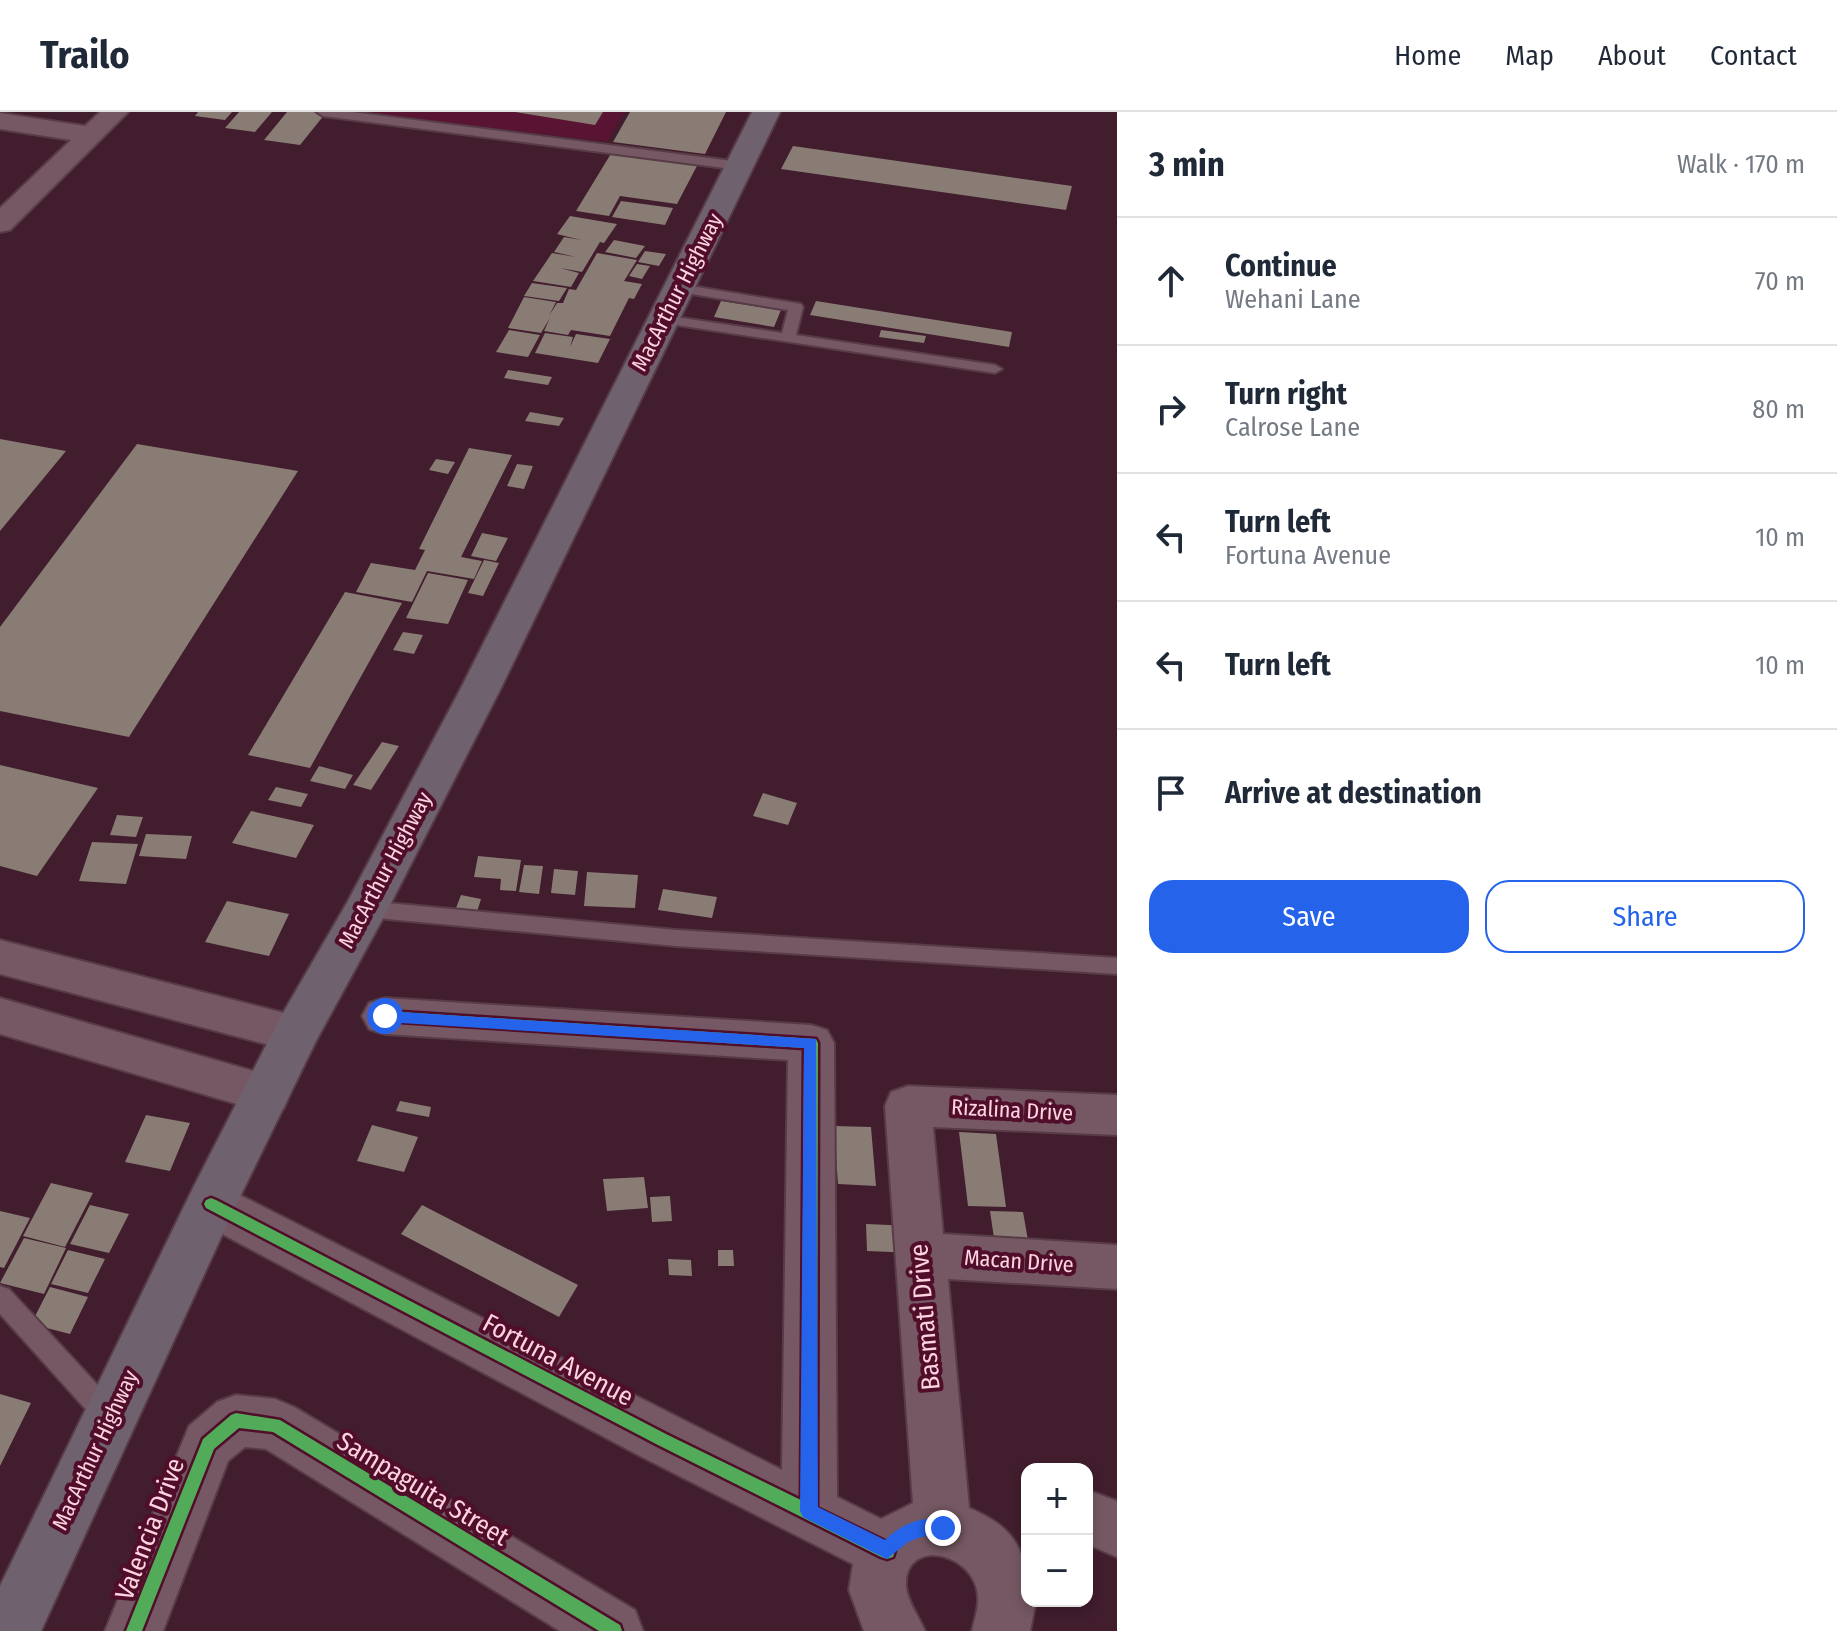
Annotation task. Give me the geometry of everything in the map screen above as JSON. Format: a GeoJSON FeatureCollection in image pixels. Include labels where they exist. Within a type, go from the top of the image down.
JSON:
{"type":"FeatureCollection","features":[{"type":"Feature","properties":{"kind":"highway","name":"MacArthur Highway"},"geometry":{"type":"LineString","coordinates":[[10,1631],[211,1204],[296,1034],[366,909],[536,579],[766,112]]}},
{"type":"Feature","properties":{"kind":"street"},"geometry":{"type":"LineString","coordinates":[[0,224],[115,112]]}},
{"type":"Feature","properties":{"kind":"street"},"geometry":{"type":"LineString","coordinates":[[0,121],[91,135]]}},
{"type":"Feature","properties":{"kind":"street"},"geometry":{"type":"LineString","coordinates":[[14,177],[43,182]]}},
{"type":"Feature","properties":{"kind":"street"},"geometry":{"type":"LineString","coordinates":[[0,957],[296,1034]]}},
{"type":"Feature","properties":{"kind":"street"},"geometry":{"type":"LineString","coordinates":[[0,1016],[267,1094]]}},
{"type":"Feature","properties":{"kind":"street"},"geometry":{"type":"LineString","coordinates":[[385,1016],[811,1043],[809,1511]]}},
{"type":"Feature","properties":{"kind":"street","name":"Rizalina Drive"},"geometry":{"type":"LineString","coordinates":[[908,1106],[1117,1115]]}},
{"type":"Feature","properties":{"kind":"street","name":"Basmati Drive"},"geometry":{"type":"LineString","coordinates":[[908,1106],[943,1528]]}},
{"type":"Feature","properties":{"kind":"street","name":"Fortuna Avenue"},"geometry":{"type":"LineString","coordinates":[[211,1204],[661,1439],[887,1551]]}},
{"type":"Feature","properties":{"kind":"street","name":"Macan Drive"},"geometry":{"type":"LineString","coordinates":[[920,1255],[1117,1267]]}},
{"type":"Feature","properties":{"kind":"street","name":"Sampaguita Street"},"geometry":{"type":"LineString","coordinates":[[208,1444],[236,1420],[275,1425],[614,1631]]}},
{"type":"Feature","properties":{"kind":"street","name":"Valencia Drive"},"geometry":{"type":"LineString","coordinates":[[134,1631],[208,1444]]}},
{"type":"Feature","properties":{"kind":"street"},"geometry":{"type":"LineString","coordinates":[[1093,1519],[1117,1529]]}},
{"type":"Feature","properties":{"kind":"street"},"geometry":{"type":"LineString","coordinates":[[896,1631],[885,1615],[878,1593],[878,1571],[887,1551],[901,1536],[921,1528],[943,1528],[965,1534],[985,1547],[1000,1566],[1008,1589],[1009,1611],[1001,1631]]}},
{"type":"Feature","properties":{"kind":"lane"},"geometry":{"type":"LineString","coordinates":[[323,112],[740,166]]}},
{"type":"Feature","properties":{"kind":"lane"},"geometry":{"type":"LineString","coordinates":[[670,303],[788,338],[995,369]]}},
{"type":"Feature","properties":{"kind":"lane"},"geometry":{"type":"LineString","coordinates":[[670,303],[796,307],[788,338]]}},
{"type":"Feature","properties":{"kind":"lane"},"geometry":{"type":"LineString","coordinates":[[366,909],[706,941],[1117,966]]}},
{"type":"Feature","properties":{"kind":"lane"},"geometry":{"type":"LineString","coordinates":[[0,1297],[111,1417]]}},
{"type":"Feature","properties":{"kind":"shaded area"},"geometry":{"type":"Polygon","coordinates":[[[361,112],[624,112],[607,142],[361,112]]]}},
{"type":"Feature","properties":{"kind":"building"},"geometry":{"type":"Polygon","coordinates":[[[198,112],[232,112],[225,120],[195,116],[198,112]]]}},
{"type":"Feature","properties":{"kind":"building"},"geometry":{"type":"Polygon","coordinates":[[[239,112],[272,112],[255,132],[225,128],[239,112]]]}},
{"type":"Feature","properties":{"kind":"building"},"geometry":{"type":"Polygon","coordinates":[[[287,112],[325,114],[300,145],[264,140],[287,112]]]}},
{"type":"Feature","properties":{"kind":"building"},"geometry":{"type":"Polygon","coordinates":[[[515,112],[603,112],[595,125],[515,112]]]}},
{"type":"Feature","properties":{"kind":"building"},"geometry":{"type":"Polygon","coordinates":[[[630,112],[726,112],[705,154],[613,142],[630,112]]]}},
{"type":"Feature","properties":{"kind":"building"},"geometry":{"type":"Polygon","coordinates":[[[793,146],[1072,186],[1066,210],[781,169],[793,146]]]}},
{"type":"Feature","properties":{"kind":"building"},"geometry":{"type":"Polygon","coordinates":[[[612,152],[698,164],[677,204],[620,196],[609,216],[576,211],[612,152]]]}},
{"type":"Feature","properties":{"kind":"building"},"geometry":{"type":"Polygon","coordinates":[[[621,201],[673,208],[665,225],[612,217],[621,201]]]}},
{"type":"Feature","properties":{"kind":"building"},"geometry":{"type":"Polygon","coordinates":[[[570,216],[617,224],[604,243],[600,242],[582,272],[560,268],[579,273],[571,287],[533,281],[552,253],[576,257],[554,252],[564,237],[581,240],[557,234],[570,216]]]}},
{"type":"Feature","properties":{"kind":"building"},"geometry":{"type":"Polygon","coordinates":[[[614,240],[645,246],[636,258],[605,252],[614,240]]]}},
{"type":"Feature","properties":{"kind":"building"},"geometry":{"type":"Polygon","coordinates":[[[645,251],[666,254],[659,266],[638,262],[645,251]]]}},
{"type":"Feature","properties":{"kind":"building"},"geometry":{"type":"Polygon","coordinates":[[[597,253],[637,260],[624,281],[642,284],[634,299],[629,298],[610,336],[571,330],[568,335],[544,331],[550,318],[541,333],[508,328],[524,297],[556,302],[549,316],[557,303],[563,303],[569,289],[576,290],[597,253]]]}},
{"type":"Feature","properties":{"kind":"building"},"geometry":{"type":"Polygon","coordinates":[[[637,264],[650,266],[642,279],[629,276],[637,264]]]}},
{"type":"Feature","properties":{"kind":"building"},"geometry":{"type":"Polygon","coordinates":[[[532,283],[567,288],[559,301],[524,296],[532,283]]]}},
{"type":"Feature","properties":{"kind":"building"},"geometry":{"type":"Polygon","coordinates":[[[721,301],[781,310],[774,327],[714,317],[721,301]]]}},
{"type":"Feature","properties":{"kind":"building"},"geometry":{"type":"Polygon","coordinates":[[[816,301],[1012,332],[1009,347],[810,315],[816,301]]]}},
{"type":"Feature","properties":{"kind":"building"},"geometry":{"type":"Polygon","coordinates":[[[509,330],[540,335],[528,357],[496,352],[509,330]]]}},
{"type":"Feature","properties":{"kind":"building"},"geometry":{"type":"Polygon","coordinates":[[[881,330],[926,336],[924,343],[879,337],[881,330]]]}},
{"type":"Feature","properties":{"kind":"building"},"geometry":{"type":"Polygon","coordinates":[[[545,333],[573,337],[570,347],[576,334],[610,339],[598,363],[535,353],[545,333]]]}},
{"type":"Feature","properties":{"kind":"building"},"geometry":{"type":"Polygon","coordinates":[[[508,370],[552,377],[548,385],[504,378],[508,370]]]}},
{"type":"Feature","properties":{"kind":"building"},"geometry":{"type":"Polygon","coordinates":[[[530,412],[564,418],[559,426],[525,421],[530,412]]]}},
{"type":"Feature","properties":{"kind":"building"},"geometry":{"type":"Polygon","coordinates":[[[0,439],[66,451],[0,531],[0,439]]]}},
{"type":"Feature","properties":{"kind":"building"},"geometry":{"type":"Polygon","coordinates":[[[137,444],[298,471],[129,737],[0,711],[0,627],[137,444]]]}},
{"type":"Feature","properties":{"kind":"building"},"geometry":{"type":"Polygon","coordinates":[[[469,448],[512,455],[461,557],[482,561],[474,579],[427,571],[412,602],[356,592],[371,563],[415,570],[425,550],[419,549],[469,448]]]}},
{"type":"Feature","properties":{"kind":"building"},"geometry":{"type":"Polygon","coordinates":[[[436,459],[455,462],[448,474],[429,470],[436,459]]]}},
{"type":"Feature","properties":{"kind":"building"},"geometry":{"type":"Polygon","coordinates":[[[517,464],[533,466],[524,489],[507,486],[517,464]]]}},
{"type":"Feature","properties":{"kind":"building"},"geometry":{"type":"Polygon","coordinates":[[[482,533],[508,538],[496,561],[471,556],[482,533]]]}},
{"type":"Feature","properties":{"kind":"building"},"geometry":{"type":"Polygon","coordinates":[[[484,560],[499,563],[483,596],[468,593],[484,560]]]}},
{"type":"Feature","properties":{"kind":"building"},"geometry":{"type":"Polygon","coordinates":[[[428,573],[468,580],[448,624],[406,618],[428,573]]]}},
{"type":"Feature","properties":{"kind":"building"},"geometry":{"type":"Polygon","coordinates":[[[345,592],[402,603],[310,768],[248,755],[345,592]]]}},
{"type":"Feature","properties":{"kind":"building"},"geometry":{"type":"Polygon","coordinates":[[[403,632],[423,635],[414,654],[393,650],[403,632]]]}},
{"type":"Feature","properties":{"kind":"building"},"geometry":{"type":"Polygon","coordinates":[[[382,742],[399,746],[371,790],[353,785],[382,742]]]}},
{"type":"Feature","properties":{"kind":"building"},"geometry":{"type":"Polygon","coordinates":[[[0,765],[98,788],[37,876],[0,866],[0,765]]]}},
{"type":"Feature","properties":{"kind":"building"},"geometry":{"type":"Polygon","coordinates":[[[319,766],[353,775],[345,789],[310,781],[319,766]]]}},
{"type":"Feature","properties":{"kind":"building"},"geometry":{"type":"Polygon","coordinates":[[[276,787],[308,794],[301,807],[268,800],[276,787]]]}},
{"type":"Feature","properties":{"kind":"building"},"geometry":{"type":"Polygon","coordinates":[[[763,793],[797,803],[788,825],[753,816],[763,793]]]}},
{"type":"Feature","properties":{"kind":"building"},"geometry":{"type":"Polygon","coordinates":[[[251,811],[314,825],[296,858],[232,843],[251,811]]]}},
{"type":"Feature","properties":{"kind":"building"},"geometry":{"type":"Polygon","coordinates":[[[117,815],[143,817],[136,837],[110,835],[117,815]]]}},
{"type":"Feature","properties":{"kind":"building"},"geometry":{"type":"Polygon","coordinates":[[[146,834],[192,836],[186,859],[139,856],[146,834]]]}},
{"type":"Feature","properties":{"kind":"building"},"geometry":{"type":"Polygon","coordinates":[[[92,842],[138,844],[126,884],[79,881],[92,842]]]}},
{"type":"Feature","properties":{"kind":"building"},"geometry":{"type":"Polygon","coordinates":[[[478,856],[521,860],[516,891],[500,890],[501,879],[474,877],[478,856]]]}},
{"type":"Feature","properties":{"kind":"building"},"geometry":{"type":"Polygon","coordinates":[[[524,865],[543,866],[539,894],[519,892],[524,865]]]}},
{"type":"Feature","properties":{"kind":"building"},"geometry":{"type":"Polygon","coordinates":[[[554,869],[578,871],[575,895],[551,893],[554,869]]]}},
{"type":"Feature","properties":{"kind":"building"},"geometry":{"type":"Polygon","coordinates":[[[587,872],[638,875],[635,908],[584,906],[587,872]]]}},
{"type":"Feature","properties":{"kind":"building"},"geometry":{"type":"Polygon","coordinates":[[[663,889],[717,897],[712,918],[658,910],[663,889]]]}},
{"type":"Feature","properties":{"kind":"building"},"geometry":{"type":"Polygon","coordinates":[[[461,895],[481,899],[477,912],[456,908],[461,895]]]}},
{"type":"Feature","properties":{"kind":"building"},"geometry":{"type":"Polygon","coordinates":[[[227,901],[289,914],[269,956],[205,942],[227,901]]]}},
{"type":"Feature","properties":{"kind":"building"},"geometry":{"type":"Polygon","coordinates":[[[400,1101],[431,1107],[429,1117],[396,1111],[400,1101]]]}},
{"type":"Feature","properties":{"kind":"building"},"geometry":{"type":"Polygon","coordinates":[[[146,1115],[190,1123],[170,1171],[125,1162],[146,1115]]]}},
{"type":"Feature","properties":{"kind":"building"},"geometry":{"type":"Polygon","coordinates":[[[372,1125],[418,1137],[404,1172],[357,1161],[372,1125]]]}},
{"type":"Feature","properties":{"kind":"building"},"geometry":{"type":"Polygon","coordinates":[[[834,1126],[871,1127],[876,1186],[838,1184],[834,1126]]]}},
{"type":"Feature","properties":{"kind":"building"},"geometry":{"type":"Polygon","coordinates":[[[959,1132],[996,1134],[1006,1207],[968,1206],[959,1132]]]}},
{"type":"Feature","properties":{"kind":"building"},"geometry":{"type":"Polygon","coordinates":[[[644,1177],[648,1208],[607,1211],[603,1179],[644,1177]]]}},
{"type":"Feature","properties":{"kind":"building"},"geometry":{"type":"Polygon","coordinates":[[[51,1183],[93,1193],[65,1247],[23,1236],[51,1183]]]}},
{"type":"Feature","properties":{"kind":"building"},"geometry":{"type":"Polygon","coordinates":[[[670,1196],[672,1221],[652,1222],[650,1197],[670,1196]]]}},
{"type":"Feature","properties":{"kind":"building"},"geometry":{"type":"Polygon","coordinates":[[[90,1205],[129,1214],[109,1253],[70,1244],[90,1205]]]}},
{"type":"Feature","properties":{"kind":"building"},"geometry":{"type":"Polygon","coordinates":[[[422,1205],[578,1285],[559,1317],[401,1234],[422,1205]]]}},
{"type":"Feature","properties":{"kind":"building"},"geometry":{"type":"Polygon","coordinates":[[[0,1211],[30,1218],[4,1268],[0,1267],[0,1211]]]}},
{"type":"Feature","properties":{"kind":"building"},"geometry":{"type":"Polygon","coordinates":[[[990,1211],[1023,1212],[1029,1246],[995,1245],[990,1211]]]}},
{"type":"Feature","properties":{"kind":"building"},"geometry":{"type":"Polygon","coordinates":[[[866,1224],[914,1226],[916,1253],[867,1251],[866,1224]]]}},
{"type":"Feature","properties":{"kind":"building"},"geometry":{"type":"Polygon","coordinates":[[[24,1238],[66,1248],[44,1294],[0,1283],[24,1238]]]}},
{"type":"Feature","properties":{"kind":"building"},"geometry":{"type":"Polygon","coordinates":[[[68,1250],[105,1259],[88,1293],[51,1284],[68,1250]]]}},
{"type":"Feature","properties":{"kind":"building"},"geometry":{"type":"Polygon","coordinates":[[[718,1250],[733,1250],[734,1266],[718,1266],[718,1250]]]}},
{"type":"Feature","properties":{"kind":"building"},"geometry":{"type":"Polygon","coordinates":[[[668,1259],[691,1260],[692,1276],[669,1275],[668,1259]]]}},
{"type":"Feature","properties":{"kind":"building"},"geometry":{"type":"Polygon","coordinates":[[[50,1287],[88,1297],[70,1334],[31,1324],[50,1287]]]}},
{"type":"Feature","properties":{"kind":"building"},"geometry":{"type":"Polygon","coordinates":[[[0,1394],[31,1403],[0,1466],[0,1394]]]}},
{"type":"Feature","properties":{"kind":"cycle path"},"geometry":{"type":"LineString","coordinates":[[385,1016],[811,1043],[809,1511]]}},
{"type":"Feature","properties":{"kind":"cycle path"},"geometry":{"type":"LineString","coordinates":[[211,1204],[661,1439],[887,1551]]}},
{"type":"Feature","properties":{"kind":"cycle path"},"geometry":{"type":"LineString","coordinates":[[134,1631],[208,1444],[236,1420],[275,1425],[614,1631]]}},
{"type":"Feature","properties":{"kind":"route"},"geometry":{"type":"LineString","coordinates":[[385,1016],[811,1043],[809,1511],[887,1551],[901,1536],[921,1528],[943,1528]]}}]}
